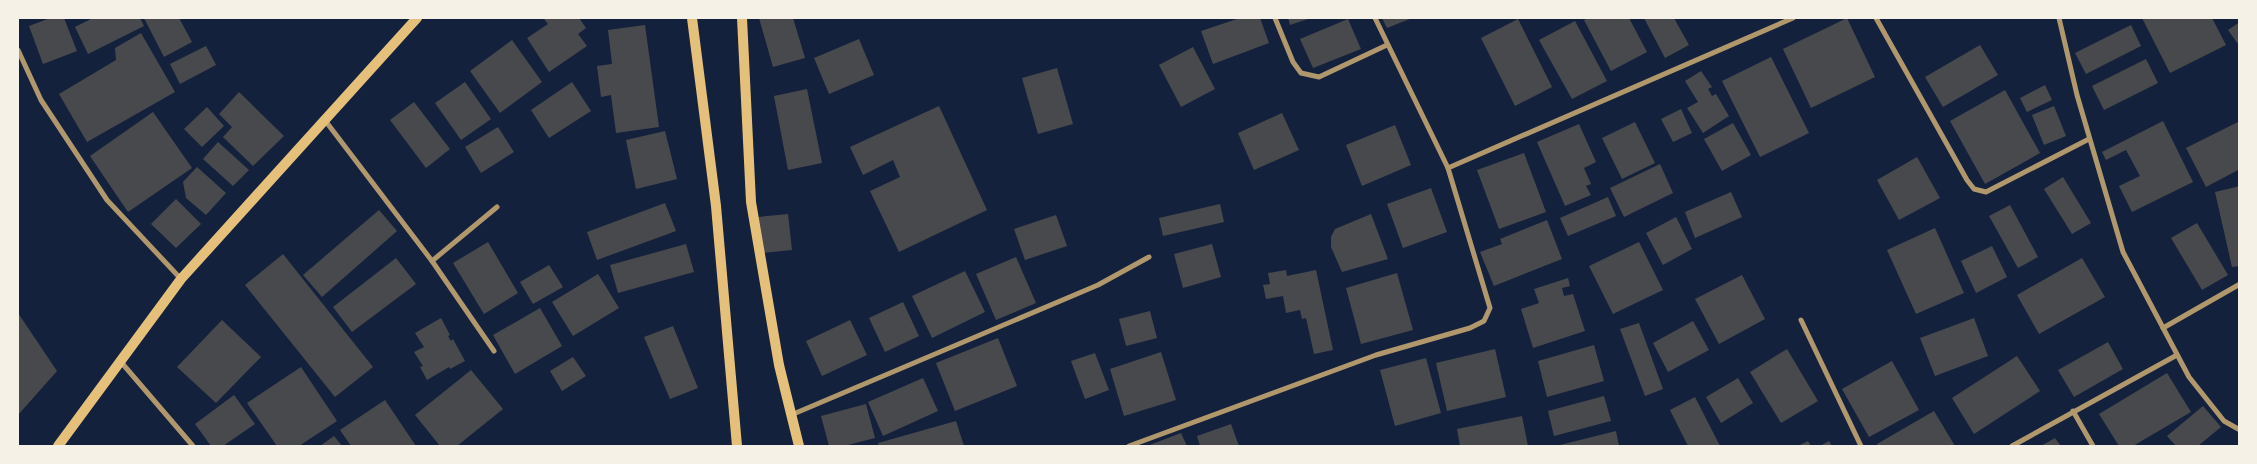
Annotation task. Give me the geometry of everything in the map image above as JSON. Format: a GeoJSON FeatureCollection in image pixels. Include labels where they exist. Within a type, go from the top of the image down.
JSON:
{"type":"FeatureCollection","features":[{"type":"Feature","properties":{"kind":"main road"},"geometry":{"type":"LineString","coordinates":[[58,446],[181,279],[417,18]]}},
{"type":"Feature","properties":{"kind":"main road"},"geometry":{"type":"LineString","coordinates":[[692,18],[716,206],[737,446]]}},
{"type":"Feature","properties":{"kind":"main road"},"geometry":{"type":"LineString","coordinates":[[742,18],[751,202],[779,365],[800,446]]}},
{"type":"Feature","properties":{"kind":"street"},"geometry":{"type":"LineString","coordinates":[[1275,18],[1293,62],[1300,73],[1319,76],[1387,45]]}},
{"type":"Feature","properties":{"kind":"street"},"geometry":{"type":"LineString","coordinates":[[1129,446],[1376,355],[1470,328],[1484,321],[1490,308],[1448,168],[1375,18]]}},
{"type":"Feature","properties":{"kind":"street"},"geometry":{"type":"LineString","coordinates":[[1448,168],[1793,18]]}},
{"type":"Feature","properties":{"kind":"street"},"geometry":{"type":"LineString","coordinates":[[1876,18],[1967,180],[1974,189],[1986,192],[2090,140]]}},
{"type":"Feature","properties":{"kind":"street"},"geometry":{"type":"LineString","coordinates":[[2059,18],[2090,140],[2123,252],[2188,377],[2224,421],[2240,430]]}},
{"type":"Feature","properties":{"kind":"street"},"geometry":{"type":"LineString","coordinates":[[18,50],[41,100],[107,200],[181,279]]}},
{"type":"Feature","properties":{"kind":"street"},"geometry":{"type":"LineString","coordinates":[[324,119],[432,261],[494,351]]}},
{"type":"Feature","properties":{"kind":"street"},"geometry":{"type":"LineString","coordinates":[[432,261],[496,207]]}},
{"type":"Feature","properties":{"kind":"street"},"geometry":{"type":"LineString","coordinates":[[791,415],[1098,285],[1149,256]]}},
{"type":"Feature","properties":{"kind":"street"},"geometry":{"type":"LineString","coordinates":[[2163,328],[2240,284]]}},
{"type":"Feature","properties":{"kind":"street"},"geometry":{"type":"LineString","coordinates":[[1801,320],[1861,446]]}},
{"type":"Feature","properties":{"kind":"street"},"geometry":{"type":"LineString","coordinates":[[2012,446],[2177,355]]}},
{"type":"Feature","properties":{"kind":"street"},"geometry":{"type":"LineString","coordinates":[[121,362],[193,446]]}},
{"type":"Feature","properties":{"kind":"street"},"geometry":{"type":"LineString","coordinates":[[2073,411],[2093,446]]}},
{"type":"Feature","properties":{"kind":"building"},"geometry":{"type":"Polygon","coordinates":[[[50,18],[64,18],[77,51],[43,64],[29,26],[50,18]]]}},
{"type":"Feature","properties":{"kind":"building"},"geometry":{"type":"Polygon","coordinates":[[[93,18],[140,18],[144,26],[88,54],[75,27],[93,18]]]}},
{"type":"Feature","properties":{"kind":"building"},"geometry":{"type":"Polygon","coordinates":[[[144,18],[179,18],[192,42],[164,57],[144,18]]]}},
{"type":"Feature","properties":{"kind":"building"},"geometry":{"type":"Polygon","coordinates":[[[579,18],[586,28],[578,34],[587,46],[549,72],[527,38],[548,24],[544,19],[579,18]]]}},
{"type":"Feature","properties":{"kind":"building"},"geometry":{"type":"Polygon","coordinates":[[[759,18],[793,18],[805,58],[773,67],[759,18]]]}},
{"type":"Feature","properties":{"kind":"building"},"geometry":{"type":"Polygon","coordinates":[[[1240,18],[1260,18],[1269,43],[1213,64],[1201,31],[1240,18]]]}},
{"type":"Feature","properties":{"kind":"building"},"geometry":{"type":"Polygon","coordinates":[[[1288,18],[1311,18],[1290,25],[1288,18]]]}},
{"type":"Feature","properties":{"kind":"building"},"geometry":{"type":"Polygon","coordinates":[[[1382,18],[1412,18],[1387,28],[1382,18]]]}},
{"type":"Feature","properties":{"kind":"building"},"geometry":{"type":"Polygon","coordinates":[[[1589,18],[1629,18],[1647,52],[1611,71],[1584,20],[1589,18]]]}},
{"type":"Feature","properties":{"kind":"building"},"geometry":{"type":"Polygon","coordinates":[[[1644,18],[1674,18],[1689,45],[1665,58],[1644,18]]]}},
{"type":"Feature","properties":{"kind":"building"},"geometry":{"type":"Polygon","coordinates":[[[1847,18],[1875,77],[1811,108],[1783,49],[1847,18]]]}},
{"type":"Feature","properties":{"kind":"building"},"geometry":{"type":"Polygon","coordinates":[[[2142,18],[2212,18],[2226,45],[2170,73],[2142,18]]]}},
{"type":"Feature","properties":{"kind":"building"},"geometry":{"type":"Polygon","coordinates":[[[1348,19],[1361,49],[1313,68],[1300,39],[1348,19]]]}},
{"type":"Feature","properties":{"kind":"building"},"geometry":{"type":"Polygon","coordinates":[[[1518,19],[1552,87],[1515,106],[1481,38],[1518,19]]]}},
{"type":"Feature","properties":{"kind":"building"},"geometry":{"type":"Polygon","coordinates":[[[1575,21],[1607,81],[1572,99],[1539,40],[1575,21]]]}},
{"type":"Feature","properties":{"kind":"building"},"geometry":{"type":"Polygon","coordinates":[[[2240,22],[2240,47],[2228,30],[2240,22]]]}},
{"type":"Feature","properties":{"kind":"building"},"geometry":{"type":"Polygon","coordinates":[[[645,25],[659,127],[616,133],[611,95],[601,97],[597,66],[612,64],[608,30],[645,25]]]}},
{"type":"Feature","properties":{"kind":"building"},"geometry":{"type":"Polygon","coordinates":[[[2131,25],[2141,46],[2086,74],[2075,53],[2131,25]]]}},
{"type":"Feature","properties":{"kind":"building"},"geometry":{"type":"Polygon","coordinates":[[[141,33],[175,92],[87,142],[59,94],[116,60],[115,48],[141,33]]]}},
{"type":"Feature","properties":{"kind":"building"},"geometry":{"type":"Polygon","coordinates":[[[859,39],[874,75],[829,94],[814,58],[859,39]]]}},
{"type":"Feature","properties":{"kind":"building"},"geometry":{"type":"Polygon","coordinates":[[[512,40],[542,82],[500,113],[470,71],[512,40]]]}},
{"type":"Feature","properties":{"kind":"building"},"geometry":{"type":"Polygon","coordinates":[[[1980,45],[1998,75],[1943,107],[1925,77],[1980,45]]]}},
{"type":"Feature","properties":{"kind":"building"},"geometry":{"type":"Polygon","coordinates":[[[206,46],[216,65],[180,84],[170,64],[206,46]]]}},
{"type":"Feature","properties":{"kind":"building"},"geometry":{"type":"Polygon","coordinates":[[[1193,47],[1215,89],[1181,107],[1159,65],[1193,47]]]}},
{"type":"Feature","properties":{"kind":"building"},"geometry":{"type":"Polygon","coordinates":[[[1771,57],[1809,133],[1760,157],[1722,81],[1771,57]]]}},
{"type":"Feature","properties":{"kind":"building"},"geometry":{"type":"Polygon","coordinates":[[[2146,59],[2158,83],[2104,110],[2092,86],[2146,59]]]}},
{"type":"Feature","properties":{"kind":"building"},"geometry":{"type":"Polygon","coordinates":[[[1057,68],[1073,124],[1038,134],[1022,78],[1057,68]]]}},
{"type":"Feature","properties":{"kind":"building"},"geometry":{"type":"Polygon","coordinates":[[[1701,71],[1712,87],[1708,89],[1712,96],[1716,94],[1729,116],[1703,133],[1687,108],[1698,102],[1685,81],[1701,71]]]}},
{"type":"Feature","properties":{"kind":"building"},"geometry":{"type":"Polygon","coordinates":[[[465,82],[491,119],[461,140],[435,103],[465,82]]]}},
{"type":"Feature","properties":{"kind":"building"},"geometry":{"type":"Polygon","coordinates":[[[572,82],[591,111],[549,138],[531,110],[572,82]]]}},
{"type":"Feature","properties":{"kind":"building"},"geometry":{"type":"Polygon","coordinates":[[[2045,85],[2052,100],[2027,112],[2020,98],[2045,85]]]}},
{"type":"Feature","properties":{"kind":"building"},"geometry":{"type":"Polygon","coordinates":[[[807,89],[822,163],[788,170],[774,96],[807,89]]]}},
{"type":"Feature","properties":{"kind":"building"},"geometry":{"type":"Polygon","coordinates":[[[2005,90],[2040,153],[1985,184],[1950,121],[2005,90]]]}},
{"type":"Feature","properties":{"kind":"building"},"geometry":{"type":"Polygon","coordinates":[[[239,92],[284,136],[253,166],[223,137],[232,127],[219,114],[239,92]]]}},
{"type":"Feature","properties":{"kind":"building"},"geometry":{"type":"Polygon","coordinates":[[[414,102],[450,149],[426,168],[390,120],[414,102]]]}},
{"type":"Feature","properties":{"kind":"building"},"geometry":{"type":"Polygon","coordinates":[[[939,106],[987,210],[899,252],[870,191],[900,177],[893,160],[863,175],[850,147],[939,106]]]}},
{"type":"Feature","properties":{"kind":"building"},"geometry":{"type":"Polygon","coordinates":[[[2054,106],[2066,136],[2044,145],[2032,115],[2054,106]]]}},
{"type":"Feature","properties":{"kind":"building"},"geometry":{"type":"Polygon","coordinates":[[[207,107],[224,126],[202,147],[184,129],[207,107]]]}},
{"type":"Feature","properties":{"kind":"building"},"geometry":{"type":"Polygon","coordinates":[[[1681,109],[1692,133],[1673,142],[1661,119],[1681,109]]]}},
{"type":"Feature","properties":{"kind":"building"},"geometry":{"type":"Polygon","coordinates":[[[153,112],[192,168],[128,212],[90,156],[153,112]]]}},
{"type":"Feature","properties":{"kind":"building"},"geometry":{"type":"Polygon","coordinates":[[[1282,113],[1299,150],[1254,170],[1238,133],[1282,113]]]}},
{"type":"Feature","properties":{"kind":"building"},"geometry":{"type":"Polygon","coordinates":[[[2163,121],[2193,182],[2132,212],[2119,186],[2140,176],[2126,150],[2106,160],[2102,152],[2163,121]]]}},
{"type":"Feature","properties":{"kind":"building"},"geometry":{"type":"Polygon","coordinates":[[[2240,121],[2240,169],[2206,187],[2186,148],[2240,121]]]}},
{"type":"Feature","properties":{"kind":"building"},"geometry":{"type":"Polygon","coordinates":[[[1635,122],[1655,163],[1622,179],[1602,138],[1635,122]]]}},
{"type":"Feature","properties":{"kind":"building"},"geometry":{"type":"Polygon","coordinates":[[[1733,123],[1751,155],[1722,171],[1704,139],[1733,123]]]}},
{"type":"Feature","properties":{"kind":"building"},"geometry":{"type":"Polygon","coordinates":[[[1579,124],[1596,162],[1584,168],[1591,184],[1586,186],[1591,195],[1565,206],[1537,142],[1579,124]]]}},
{"type":"Feature","properties":{"kind":"building"},"geometry":{"type":"Polygon","coordinates":[[[1395,125],[1411,165],[1362,186],[1346,145],[1395,125]]]}},
{"type":"Feature","properties":{"kind":"building"},"geometry":{"type":"Polygon","coordinates":[[[498,127],[514,152],[481,173],[465,147],[498,127]]]}},
{"type":"Feature","properties":{"kind":"building"},"geometry":{"type":"Polygon","coordinates":[[[665,131],[677,179],[636,189],[626,140],[665,131]]]}},
{"type":"Feature","properties":{"kind":"building"},"geometry":{"type":"Polygon","coordinates":[[[218,142],[249,170],[233,186],[203,159],[218,142]]]}},
{"type":"Feature","properties":{"kind":"building"},"geometry":{"type":"Polygon","coordinates":[[[1524,153],[1546,212],[1499,229],[1477,170],[1524,153]]]}},
{"type":"Feature","properties":{"kind":"building"},"geometry":{"type":"Polygon","coordinates":[[[1917,157],[1940,198],[1899,220],[1877,180],[1917,157]]]}},
{"type":"Feature","properties":{"kind":"building"},"geometry":{"type":"Polygon","coordinates":[[[1660,164],[1673,193],[1624,217],[1610,188],[1660,164]]]}},
{"type":"Feature","properties":{"kind":"building"},"geometry":{"type":"Polygon","coordinates":[[[197,167],[226,193],[206,215],[186,198],[183,182],[197,167]]]}},
{"type":"Feature","properties":{"kind":"building"},"geometry":{"type":"Polygon","coordinates":[[[2063,177],[2091,223],[2072,234],[2044,189],[2063,177]]]}},
{"type":"Feature","properties":{"kind":"building"},"geometry":{"type":"Polygon","coordinates":[[[2240,186],[2240,266],[2232,267],[2215,192],[2240,186]]]}},
{"type":"Feature","properties":{"kind":"building"},"geometry":{"type":"Polygon","coordinates":[[[1431,188],[1447,232],[1403,248],[1387,204],[1431,188]]]}},
{"type":"Feature","properties":{"kind":"building"},"geometry":{"type":"Polygon","coordinates":[[[1731,192],[1742,217],[1695,238],[1685,212],[1731,192]]]}},
{"type":"Feature","properties":{"kind":"building"},"geometry":{"type":"Polygon","coordinates":[[[1608,197],[1616,216],[1568,236],[1560,218],[1608,197]]]}},
{"type":"Feature","properties":{"kind":"building"},"geometry":{"type":"Polygon","coordinates":[[[176,199],[201,224],[176,248],[151,224],[176,199]]]}},
{"type":"Feature","properties":{"kind":"building"},"geometry":{"type":"Polygon","coordinates":[[[665,203],[676,231],[597,260],[587,232],[665,203]]]}},
{"type":"Feature","properties":{"kind":"building"},"geometry":{"type":"Polygon","coordinates":[[[1220,204],[1224,222],[1163,236],[1159,218],[1220,204]]]}},
{"type":"Feature","properties":{"kind":"building"},"geometry":{"type":"Polygon","coordinates":[[[2010,205],[2038,257],[2018,268],[1989,216],[2010,205]]]}},
{"type":"Feature","properties":{"kind":"building"},"geometry":{"type":"Polygon","coordinates":[[[379,210],[397,231],[322,297],[303,275],[379,210]]]}},
{"type":"Feature","properties":{"kind":"building"},"geometry":{"type":"Polygon","coordinates":[[[788,214],[792,250],[761,253],[758,217],[788,214]]]}},
{"type":"Feature","properties":{"kind":"building"},"geometry":{"type":"Polygon","coordinates":[[[1371,214],[1388,259],[1342,272],[1331,247],[1331,237],[1335,229],[1371,214]]]}},
{"type":"Feature","properties":{"kind":"building"},"geometry":{"type":"Polygon","coordinates":[[[1056,215],[1067,246],[1025,260],[1014,229],[1056,215]]]}},
{"type":"Feature","properties":{"kind":"building"},"geometry":{"type":"Polygon","coordinates":[[[1676,217],[1692,249],[1663,265],[1646,233],[1676,217]]]}},
{"type":"Feature","properties":{"kind":"building"},"geometry":{"type":"Polygon","coordinates":[[[1547,220],[1562,259],[1494,286],[1480,252],[1502,244],[1500,239],[1547,220]]]}},
{"type":"Feature","properties":{"kind":"building"},"geometry":{"type":"Polygon","coordinates":[[[2197,223],[2228,275],[2202,290],[2171,238],[2197,223]]]}},
{"type":"Feature","properties":{"kind":"building"},"geometry":{"type":"Polygon","coordinates":[[[1935,228],[1964,293],[1916,314],[1887,250],[1935,228]]]}},
{"type":"Feature","properties":{"kind":"building"},"geometry":{"type":"Polygon","coordinates":[[[488,242],[518,293],[484,314],[453,263],[488,242]]]}},
{"type":"Feature","properties":{"kind":"building"},"geometry":{"type":"Polygon","coordinates":[[[1639,242],[1663,290],[1613,314],[1589,266],[1639,242]]]}},
{"type":"Feature","properties":{"kind":"building"},"geometry":{"type":"Polygon","coordinates":[[[686,244],[694,272],[618,293],[610,265],[686,244]]]}},
{"type":"Feature","properties":{"kind":"building"},"geometry":{"type":"Polygon","coordinates":[[[1212,244],[1221,277],[1183,288],[1174,254],[1212,244]]]}},
{"type":"Feature","properties":{"kind":"building"},"geometry":{"type":"Polygon","coordinates":[[[1992,246],[2007,277],[1976,293],[1961,261],[1992,246]]]}},
{"type":"Feature","properties":{"kind":"building"},"geometry":{"type":"Polygon","coordinates":[[[283,254],[373,367],[335,397],[245,285],[283,254]]]}},
{"type":"Feature","properties":{"kind":"building"},"geometry":{"type":"Polygon","coordinates":[[[1016,257],[1036,303],[996,320],[976,274],[1016,257]]]}},
{"type":"Feature","properties":{"kind":"building"},"geometry":{"type":"Polygon","coordinates":[[[396,258],[416,284],[352,332],[333,307],[396,258]]]}},
{"type":"Feature","properties":{"kind":"building"},"geometry":{"type":"Polygon","coordinates":[[[2082,258],[2105,297],[2039,334],[2017,295],[2082,258]]]}},
{"type":"Feature","properties":{"kind":"building"},"geometry":{"type":"Polygon","coordinates":[[[549,265],[563,287],[533,304],[520,282],[549,265]]]}},
{"type":"Feature","properties":{"kind":"building"},"geometry":{"type":"Polygon","coordinates":[[[1286,270],[1287,276],[1316,270],[1333,350],[1314,354],[1306,318],[1302,319],[1300,310],[1286,313],[1283,296],[1266,299],[1263,285],[1270,284],[1268,273],[1286,270]]]}},
{"type":"Feature","properties":{"kind":"building"},"geometry":{"type":"Polygon","coordinates":[[[965,271],[985,312],[932,338],[912,296],[965,271]]]}},
{"type":"Feature","properties":{"kind":"building"},"geometry":{"type":"Polygon","coordinates":[[[1397,273],[1413,330],[1361,344],[1346,288],[1397,273]]]}},
{"type":"Feature","properties":{"kind":"building"},"geometry":{"type":"Polygon","coordinates":[[[598,274],[619,308],[573,336],[552,302],[598,274]]]}},
{"type":"Feature","properties":{"kind":"building"},"geometry":{"type":"Polygon","coordinates":[[[1742,275],[1765,319],[1719,344],[1695,299],[1742,275]]]}},
{"type":"Feature","properties":{"kind":"building"},"geometry":{"type":"Polygon","coordinates":[[[1568,278],[1570,286],[1562,288],[1564,296],[1573,294],[1585,331],[1533,348],[1521,309],[1539,303],[1534,289],[1568,278]]]}},
{"type":"Feature","properties":{"kind":"building"},"geometry":{"type":"Polygon","coordinates":[[[903,302],[919,336],[885,352],[869,318],[903,302]]]}},
{"type":"Feature","properties":{"kind":"building"},"geometry":{"type":"Polygon","coordinates":[[[540,308],[562,346],[515,374],[493,335],[540,308]]]}},
{"type":"Feature","properties":{"kind":"building"},"geometry":{"type":"Polygon","coordinates":[[[1150,311],[1157,338],[1126,346],[1119,319],[1150,311]]]}},
{"type":"Feature","properties":{"kind":"building"},"geometry":{"type":"Polygon","coordinates":[[[18,313],[57,371],[18,415],[18,313]]]}},
{"type":"Feature","properties":{"kind":"building"},"geometry":{"type":"Polygon","coordinates":[[[441,318],[450,335],[448,336],[451,341],[453,339],[465,361],[450,369],[449,367],[427,380],[420,367],[423,366],[414,352],[424,347],[415,333],[441,318]]]}},
{"type":"Feature","properties":{"kind":"building"},"geometry":{"type":"Polygon","coordinates":[[[1974,318],[1988,356],[1935,376],[1920,338],[1974,318]]]}},
{"type":"Feature","properties":{"kind":"building"},"geometry":{"type":"Polygon","coordinates":[[[222,320],[261,357],[216,403],[177,367],[222,320]]]}},
{"type":"Feature","properties":{"kind":"building"},"geometry":{"type":"Polygon","coordinates":[[[850,320],[867,355],[822,376],[806,341],[850,320]]]}},
{"type":"Feature","properties":{"kind":"building"},"geometry":{"type":"Polygon","coordinates":[[[1693,321],[1709,350],[1668,372],[1653,343],[1693,321]]]}},
{"type":"Feature","properties":{"kind":"building"},"geometry":{"type":"Polygon","coordinates":[[[1639,323],[1663,389],[1645,396],[1620,329],[1639,323]]]}},
{"type":"Feature","properties":{"kind":"building"},"geometry":{"type":"Polygon","coordinates":[[[673,326],[698,388],[670,399],[644,337],[673,326]]]}},
{"type":"Feature","properties":{"kind":"building"},"geometry":{"type":"Polygon","coordinates":[[[998,338],[1017,386],[955,411],[936,363],[998,338]]]}},
{"type":"Feature","properties":{"kind":"building"},"geometry":{"type":"Polygon","coordinates":[[[2108,342],[2123,369],[2074,397],[2058,370],[2108,342]]]}},
{"type":"Feature","properties":{"kind":"building"},"geometry":{"type":"Polygon","coordinates":[[[1594,345],[1604,381],[1547,397],[1538,361],[1594,345]]]}},
{"type":"Feature","properties":{"kind":"building"},"geometry":{"type":"Polygon","coordinates":[[[1495,349],[1506,397],[1447,411],[1436,363],[1495,349]]]}},
{"type":"Feature","properties":{"kind":"building"},"geometry":{"type":"Polygon","coordinates":[[[1787,349],[1818,401],[1781,423],[1750,372],[1787,349]]]}},
{"type":"Feature","properties":{"kind":"building"},"geometry":{"type":"Polygon","coordinates":[[[1161,352],[1176,400],[1124,416],[1110,369],[1161,352]]]}},
{"type":"Feature","properties":{"kind":"building"},"geometry":{"type":"Polygon","coordinates":[[[1095,353],[1109,390],[1085,399],[1071,361],[1095,353]]]}},
{"type":"Feature","properties":{"kind":"building"},"geometry":{"type":"Polygon","coordinates":[[[2017,356],[2040,391],[1974,434],[1952,398],[2017,356]]]}},
{"type":"Feature","properties":{"kind":"building"},"geometry":{"type":"Polygon","coordinates":[[[573,357],[586,376],[562,391],[550,371],[573,357]]]}},
{"type":"Feature","properties":{"kind":"building"},"geometry":{"type":"Polygon","coordinates":[[[1426,358],[1441,413],[1395,426],[1380,370],[1426,358]]]}},
{"type":"Feature","properties":{"kind":"building"},"geometry":{"type":"Polygon","coordinates":[[[1892,361],[1919,410],[1869,437],[1842,389],[1892,361]]]}},
{"type":"Feature","properties":{"kind":"building"},"geometry":{"type":"Polygon","coordinates":[[[301,367],[337,421],[299,446],[277,446],[247,403],[301,367]]]}},
{"type":"Feature","properties":{"kind":"building"},"geometry":{"type":"Polygon","coordinates":[[[471,370],[503,409],[457,446],[440,446],[415,415],[471,370]]]}},
{"type":"Feature","properties":{"kind":"building"},"geometry":{"type":"Polygon","coordinates":[[[2167,373],[2191,412],[2133,446],[2119,446],[2099,414],[2167,373]]]}},
{"type":"Feature","properties":{"kind":"building"},"geometry":{"type":"Polygon","coordinates":[[[923,378],[938,411],[883,436],[868,402],[923,378]]]}},
{"type":"Feature","properties":{"kind":"building"},"geometry":{"type":"Polygon","coordinates":[[[1738,378],[1753,403],[1721,423],[1706,397],[1738,378]]]}},
{"type":"Feature","properties":{"kind":"building"},"geometry":{"type":"Polygon","coordinates":[[[234,395],[255,424],[223,446],[211,446],[195,424],[234,395]]]}},
{"type":"Feature","properties":{"kind":"building"},"geometry":{"type":"Polygon","coordinates":[[[1604,396],[1611,421],[1554,436],[1548,411],[1604,396]]]}},
{"type":"Feature","properties":{"kind":"building"},"geometry":{"type":"Polygon","coordinates":[[[1695,397],[1720,446],[1688,446],[1670,410],[1695,397]]]}},
{"type":"Feature","properties":{"kind":"building"},"geometry":{"type":"Polygon","coordinates":[[[385,400],[416,446],[351,446],[340,430],[385,400]]]}},
{"type":"Feature","properties":{"kind":"building"},"geometry":{"type":"Polygon","coordinates":[[[866,404],[875,438],[844,446],[829,446],[821,416],[866,404]]]}},
{"type":"Feature","properties":{"kind":"building"},"geometry":{"type":"Polygon","coordinates":[[[2203,406],[2221,427],[2198,446],[2176,446],[2167,436],[2203,406]]]}},
{"type":"Feature","properties":{"kind":"building"},"geometry":{"type":"Polygon","coordinates":[[[1934,411],[1955,446],[1878,446],[1877,444],[1934,411]]]}},
{"type":"Feature","properties":{"kind":"building"},"geometry":{"type":"Polygon","coordinates":[[[1522,416],[1528,446],[1460,446],[1457,429],[1522,416]]]}},
{"type":"Feature","properties":{"kind":"building"},"geometry":{"type":"Polygon","coordinates":[[[956,421],[964,446],[879,446],[878,443],[956,421]]]}},
{"type":"Feature","properties":{"kind":"building"},"geometry":{"type":"Polygon","coordinates":[[[1231,424],[1239,446],[1200,446],[1197,436],[1231,424]]]}},
{"type":"Feature","properties":{"kind":"building"},"geometry":{"type":"Polygon","coordinates":[[[1616,431],[1619,446],[1556,446],[1616,431]]]}},
{"type":"Feature","properties":{"kind":"building"},"geometry":{"type":"Polygon","coordinates":[[[1181,433],[1187,446],[1147,446],[1181,433]]]}},
{"type":"Feature","properties":{"kind":"building"},"geometry":{"type":"Polygon","coordinates":[[[334,436],[342,446],[320,446],[334,436]]]}},
{"type":"Feature","properties":{"kind":"building"},"geometry":{"type":"Polygon","coordinates":[[[2055,438],[2061,446],[2041,446],[2055,438]]]}},
{"type":"Feature","properties":{"kind":"building"},"geometry":{"type":"Polygon","coordinates":[[[1808,441],[1811,446],[1798,446],[1808,441]]]}},
{"type":"Feature","properties":{"kind":"building"},"geometry":{"type":"Polygon","coordinates":[[[1829,441],[1832,446],[1820,446],[1829,441]]]}}]}
